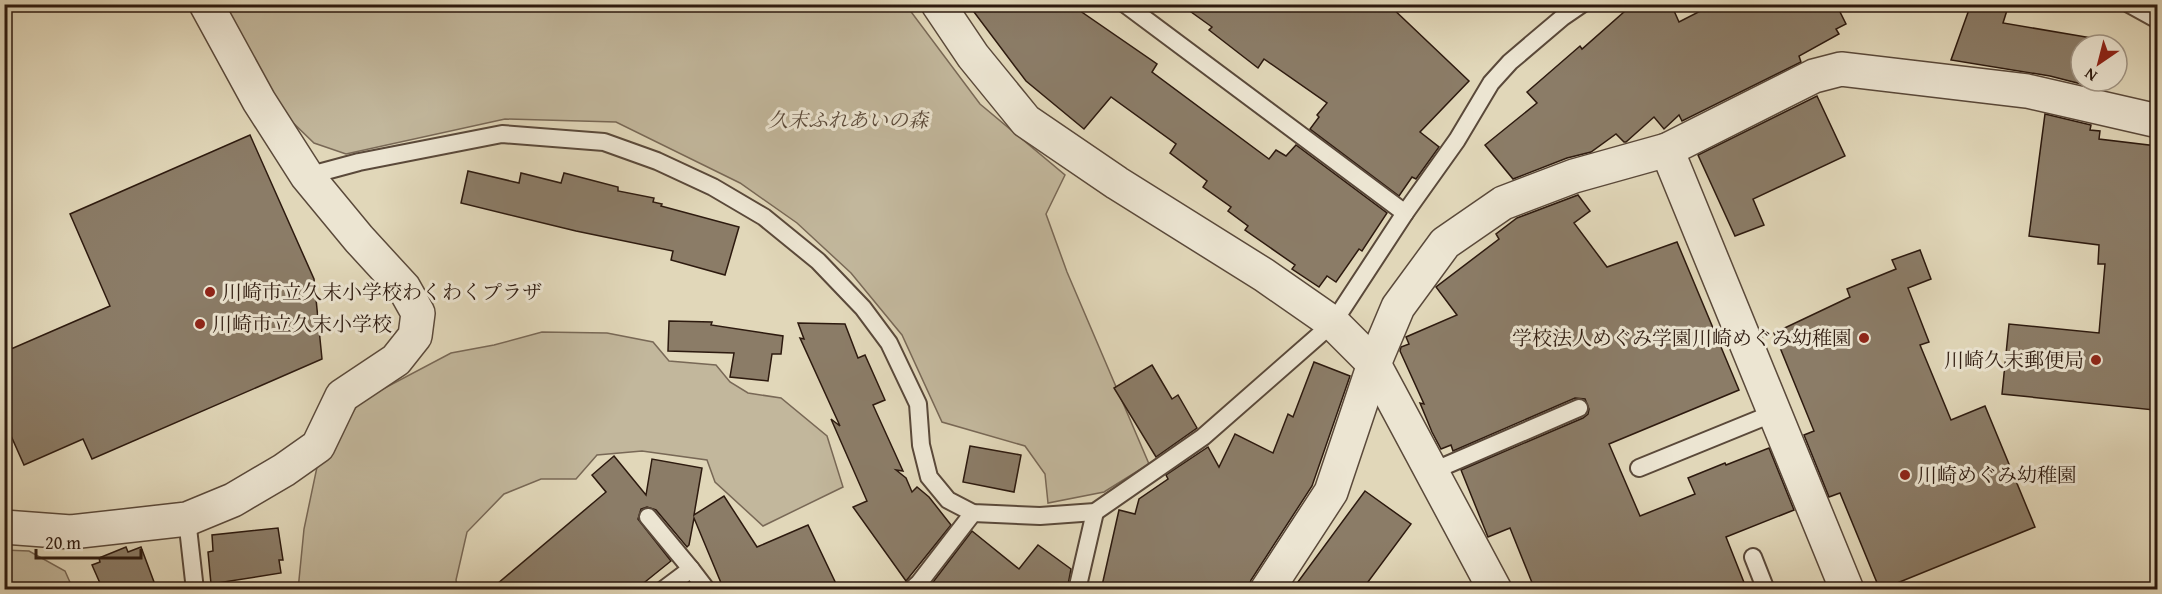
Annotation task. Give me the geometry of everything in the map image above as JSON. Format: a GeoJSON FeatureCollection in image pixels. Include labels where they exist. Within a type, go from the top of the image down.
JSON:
{"type":"FeatureCollection","features":[{"type":"Feature","properties":{"kind":"street"},"geometry":{"type":"LineString","coordinates":[[4,526],[71,532],[187,519],[233,500],[284,470],[318,446],[342,396],[396,360],[415,336],[418,312],[404,288],[307,176],[259,101],[206,4]]}},
{"type":"Feature","properties":{"kind":"street"},"geometry":{"type":"LineString","coordinates":[[938,4],[973,56],[1026,121],[1117,183],[1264,275],[1333,323],[1374,364],[1495,590]]}},
{"type":"Feature","properties":{"kind":"street"},"geometry":{"type":"LineString","coordinates":[[1267,590],[1331,492],[1374,364],[1398,307],[1445,243],[1503,203],[1574,176],[1667,150],[1814,76],[1841,69],[2027,91],[2157,121]]}},
{"type":"Feature","properties":{"kind":"street"},"geometry":{"type":"LineString","coordinates":[[1667,150],[1847,590]]}},
{"type":"Feature","properties":{"kind":"lane"},"geometry":{"type":"LineString","coordinates":[[1125,4],[1405,213]]}},
{"type":"Feature","properties":{"kind":"lane"},"geometry":{"type":"LineString","coordinates":[[307,176],[359,162],[502,134],[604,142],[657,161],[713,187],[764,217],[818,261],[863,308],[889,343],[918,404],[921,445],[929,477],[948,500],[973,513],[1040,516],[1095,512],[1203,437],[1333,323],[1405,213],[1457,140],[1491,83],[1510,62],[1582,4]]}},
{"type":"Feature","properties":{"kind":"lane"},"geometry":{"type":"LineString","coordinates":[[2129,4],[2157,20]]}},
{"type":"Feature","properties":{"kind":"lane"},"geometry":{"type":"LineString","coordinates":[[1433,471],[1579,408]]}},
{"type":"Feature","properties":{"kind":"lane"},"geometry":{"type":"LineString","coordinates":[[1640,468],[1774,413]]}},
{"type":"Feature","properties":{"kind":"lane"},"geometry":{"type":"LineString","coordinates":[[1077,590],[1095,512]]}},
{"type":"Feature","properties":{"kind":"lane"},"geometry":{"type":"LineString","coordinates":[[911,590],[919,583],[973,513]]}},
{"type":"Feature","properties":{"kind":"lane"},"geometry":{"type":"LineString","coordinates":[[648,517],[707,590]]}},
{"type":"Feature","properties":{"kind":"lane"},"geometry":{"type":"LineString","coordinates":[[187,519],[195,590]]}},
{"type":"Feature","properties":{"kind":"lane"},"geometry":{"type":"LineString","coordinates":[[1753,557],[1766,590]]}},
{"type":"Feature","properties":{"kind":"lane"},"geometry":{"type":"LineString","coordinates":[[663,590],[691,569]]}},
{"type":"Feature","properties":{"kind":"green space","name":"久末ふれあいの森"},"geometry":{"type":"Polygon","coordinates":[[[221,5],[906,5],[980,104],[1065,175],[1046,214],[1067,272],[1149,464],[1104,492],[1048,503],[1045,474],[1025,446],[942,422],[902,335],[851,273],[797,223],[740,183],[616,122],[505,119],[346,154],[314,143],[284,114],[221,5]]]}},
{"type":"Feature","properties":{"kind":"green space"},"geometry":{"type":"Polygon","coordinates":[[[542,332],[607,333],[653,342],[669,361],[716,365],[730,382],[748,393],[781,398],[827,436],[843,487],[763,526],[715,482],[707,460],[642,451],[597,455],[576,479],[541,479],[504,494],[467,532],[456,580],[458,589],[298,590],[304,529],[317,467],[360,401],[451,353],[494,345],[542,332]]]}},
{"type":"Feature","properties":{"kind":"green space"},"geometry":{"type":"Polygon","coordinates":[[[4,550],[29,551],[65,571],[73,589],[5,589],[4,550]]]}},
{"type":"Feature","properties":{"kind":"building"},"geometry":{"type":"Polygon","coordinates":[[[968,4],[1070,4],[1157,64],[1152,72],[1269,159],[1276,150],[1286,156],[1296,145],[1387,213],[1362,251],[1359,249],[1336,282],[1327,276],[1319,287],[1292,269],[1295,265],[1245,230],[1248,226],[1228,211],[1231,207],[1203,187],[1207,181],[1170,153],[1176,144],[1111,97],[1084,129],[1026,81],[968,4]]]}},
{"type":"Feature","properties":{"kind":"building"},"geometry":{"type":"Polygon","coordinates":[[[1180,4],[1388,4],[1469,81],[1420,132],[1439,147],[1416,179],[1412,177],[1399,196],[1310,129],[1319,117],[1317,115],[1327,103],[1264,59],[1258,68],[1209,30],[1212,27],[1180,4]]]}},
{"type":"Feature","properties":{"kind":"building"},"geometry":{"type":"Polygon","coordinates":[[[1633,4],[1671,4],[1679,22],[1714,4],[1836,4],[1846,24],[1836,29],[1839,34],[1799,56],[1801,62],[1682,121],[1679,115],[1664,129],[1654,117],[1626,142],[1616,134],[1591,152],[1567,158],[1513,179],[1485,145],[1537,103],[1527,92],[1580,46],[1582,49],[1633,4]]]}},
{"type":"Feature","properties":{"kind":"building"},"geometry":{"type":"Polygon","coordinates":[[[1971,4],[2009,4],[2003,23],[2069,34],[2069,81],[1951,60],[1971,4]]]}},
{"type":"Feature","properties":{"kind":"building"},"geometry":{"type":"Polygon","coordinates":[[[1817,96],[1845,156],[1753,199],[1764,225],[1735,236],[1698,155],[1817,96]]]}},
{"type":"Feature","properties":{"kind":"building"},"geometry":{"type":"Polygon","coordinates":[[[2045,114],[2091,125],[2090,130],[2100,131],[2099,139],[2157,146],[2157,379],[2154,410],[2002,394],[2009,324],[2099,333],[2105,264],[2098,264],[2099,245],[2029,236],[2045,114]]]}},
{"type":"Feature","properties":{"kind":"building","name":"川崎市立久末小学校わくわくプラザ"},"geometry":{"type":"Polygon","coordinates":[[[250,135],[314,279],[322,359],[92,459],[83,439],[24,465],[4,420],[4,352],[110,306],[70,214],[250,135]]]}},
{"type":"Feature","properties":{"kind":"building"},"geometry":{"type":"Polygon","coordinates":[[[468,171],[519,183],[521,173],[561,183],[564,173],[618,187],[618,191],[654,198],[653,202],[662,204],[661,206],[739,227],[725,275],[671,260],[673,251],[576,231],[461,203],[468,171]]]}},
{"type":"Feature","properties":{"kind":"building"},"geometry":{"type":"Polygon","coordinates":[[[1578,195],[1590,211],[1574,223],[1607,267],[1677,242],[1739,390],[1609,444],[1640,516],[1695,494],[1688,478],[1769,448],[1794,510],[1726,537],[1747,590],[1535,590],[1510,528],[1488,537],[1461,470],[1583,418],[1588,414],[1589,409],[1585,399],[1575,398],[1453,451],[1451,445],[1441,449],[1432,432],[1420,403],[1424,404],[1400,351],[1401,347],[1409,344],[1406,337],[1457,315],[1436,287],[1499,239],[1496,234],[1517,218],[1578,195]]]}},
{"type":"Feature","properties":{"kind":"building"},"geometry":{"type":"Polygon","coordinates":[[[1920,250],[1931,279],[1908,288],[1929,342],[1920,345],[1951,420],[1985,406],[2035,527],[1880,590],[1840,493],[1829,497],[1804,435],[1814,431],[1774,333],[1850,297],[1847,289],[1896,269],[1892,260],[1920,250]]]}},
{"type":"Feature","properties":{"kind":"building"},"geometry":{"type":"Polygon","coordinates":[[[669,321],[712,322],[711,325],[783,336],[781,354],[772,354],[768,381],[730,377],[734,353],[668,351],[669,321]]]}},
{"type":"Feature","properties":{"kind":"building"},"geometry":{"type":"Polygon","coordinates":[[[798,323],[845,324],[858,358],[865,355],[885,400],[873,405],[903,471],[896,470],[906,478],[912,492],[917,487],[929,497],[951,525],[906,581],[853,507],[867,501],[831,419],[840,426],[800,338],[804,339],[798,323]]]}},
{"type":"Feature","properties":{"kind":"building"},"geometry":{"type":"Polygon","coordinates":[[[1314,362],[1350,376],[1312,486],[1251,580],[1248,590],[1101,590],[1119,510],[1135,514],[1139,499],[1168,479],[1166,475],[1208,447],[1219,467],[1235,434],[1273,453],[1288,414],[1293,417],[1314,362]]]}},
{"type":"Feature","properties":{"kind":"building"},"geometry":{"type":"Polygon","coordinates":[[[1152,365],[1172,399],[1178,395],[1197,428],[1156,457],[1114,388],[1152,365]]]}},
{"type":"Feature","properties":{"kind":"building"},"geometry":{"type":"Polygon","coordinates":[[[970,446],[1021,455],[1014,492],[963,482],[970,446]]]}},
{"type":"Feature","properties":{"kind":"building"},"geometry":{"type":"Polygon","coordinates":[[[614,456],[646,495],[652,459],[702,468],[694,515],[724,496],[757,547],[808,525],[839,590],[724,590],[694,518],[687,547],[656,510],[647,507],[641,509],[638,519],[671,561],[635,590],[490,590],[606,492],[592,475],[614,456]]]}},
{"type":"Feature","properties":{"kind":"building"},"geometry":{"type":"Polygon","coordinates":[[[1365,491],[1411,524],[1362,590],[1292,590],[1365,491]]]}},
{"type":"Feature","properties":{"kind":"building"},"geometry":{"type":"Polygon","coordinates":[[[278,528],[283,560],[279,560],[281,573],[211,584],[208,552],[213,551],[212,535],[278,528]]]}},
{"type":"Feature","properties":{"kind":"building"},"geometry":{"type":"Polygon","coordinates":[[[972,531],[1019,569],[1038,545],[1071,569],[1067,590],[927,590],[972,531]]]}},
{"type":"Feature","properties":{"kind":"building"},"geometry":{"type":"Polygon","coordinates":[[[126,547],[128,552],[141,547],[157,590],[103,590],[92,565],[100,562],[99,558],[126,547]]]}},
{"type":"Feature","properties":{"kind":"place","name":"川崎市立久末小学校わくわくプラザ"},"geometry":{"type":"Point","coordinates":[210,292]}},
{"type":"Feature","properties":{"kind":"place","name":"川崎市立久末小学校"},"geometry":{"type":"Point","coordinates":[200,324]}},
{"type":"Feature","properties":{"kind":"place","name":"学校法人めぐみ学園川崎めぐみ幼稚園"},"geometry":{"type":"Point","coordinates":[1864,338]}},
{"type":"Feature","properties":{"kind":"place","name":"川崎久末郵便局"},"geometry":{"type":"Point","coordinates":[2096,360]}},
{"type":"Feature","properties":{"kind":"place","name":"川崎めぐみ幼稚園"},"geometry":{"type":"Point","coordinates":[1905,475]}}]}
